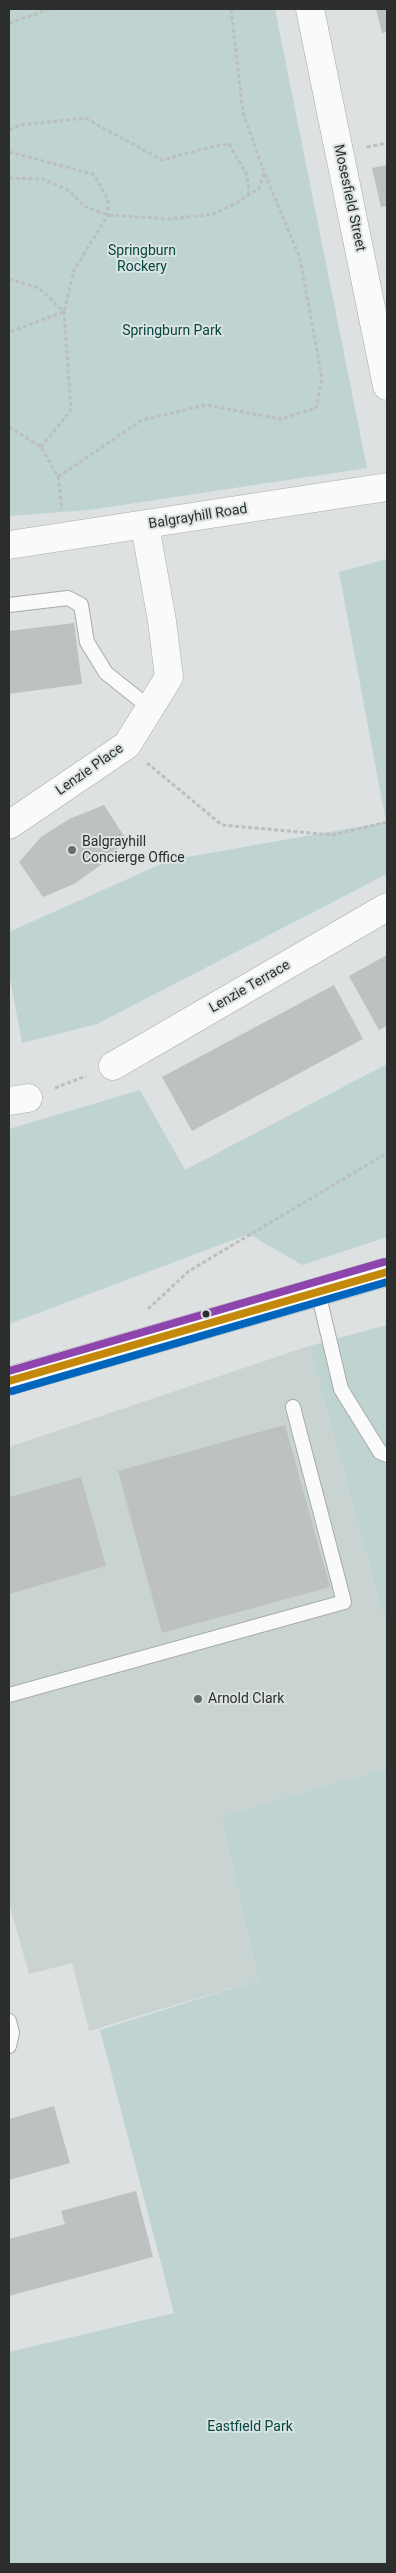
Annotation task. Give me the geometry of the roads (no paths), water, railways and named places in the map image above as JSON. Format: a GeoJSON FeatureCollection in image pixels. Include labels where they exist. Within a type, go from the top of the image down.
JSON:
{"type":"FeatureCollection","features":[{"type":"Feature","properties":{"kind":"street","name":"Mosesfield Street"},"geometry":{"type":"LineString","coordinates":[[310,9],[387,386]]}},
{"type":"Feature","properties":{"kind":"street","name":"Balgrayhill Road"},"geometry":{"type":"LineString","coordinates":[[9,545],[145,526],[387,487]]}},
{"type":"Feature","properties":{"kind":"street","name":"Lenzie Place"},"geometry":{"type":"LineString","coordinates":[[9,825],[127,745],[169,677],[162,621],[145,526]]}},
{"type":"Feature","properties":{"kind":"street","name":"Lenzie Terrace"},"geometry":{"type":"LineString","coordinates":[[113,1066],[387,907]]}},
{"type":"Feature","properties":{"kind":"street"},"geometry":{"type":"LineString","coordinates":[[9,1382],[387,1272]]}},
{"type":"Feature","properties":{"kind":"lane"},"geometry":{"type":"LineString","coordinates":[[9,605],[68,598],[81,605],[87,642],[106,673],[150,708]]}},
{"type":"Feature","properties":{"kind":"lane"},"geometry":{"type":"LineString","coordinates":[[318,1292],[341,1389],[380,1452],[387,1455]]}},
{"type":"Feature","properties":{"kind":"lane"},"geometry":{"type":"LineString","coordinates":[[9,1695],[344,1602],[293,1407]]}},
{"type":"Feature","properties":{"kind":"lane"},"geometry":{"type":"LineString","coordinates":[[9,2021],[12,2033],[9,2046]]}},
{"type":"Feature","properties":{"kind":"place","name":"Balgrayhill Concierge Office"},"geometry":{"type":"Point","coordinates":[72,850]}},
{"type":"Feature","properties":{"kind":"place","name":"Arnold Clark"},"geometry":{"type":"Point","coordinates":[198,1699]}},
{"type":"Feature","properties":{"kind":"park label","name":"Springburn Rockery"},"geometry":{"type":"Point","coordinates":[142,260]}},
{"type":"Feature","properties":{"kind":"park label","name":"Springburn Park"},"geometry":{"type":"Point","coordinates":[172,331]}},
{"type":"Feature","properties":{"kind":"park label","name":"Eastfield Park"},"geometry":{"type":"Point","coordinates":[250,2427]}}]}
